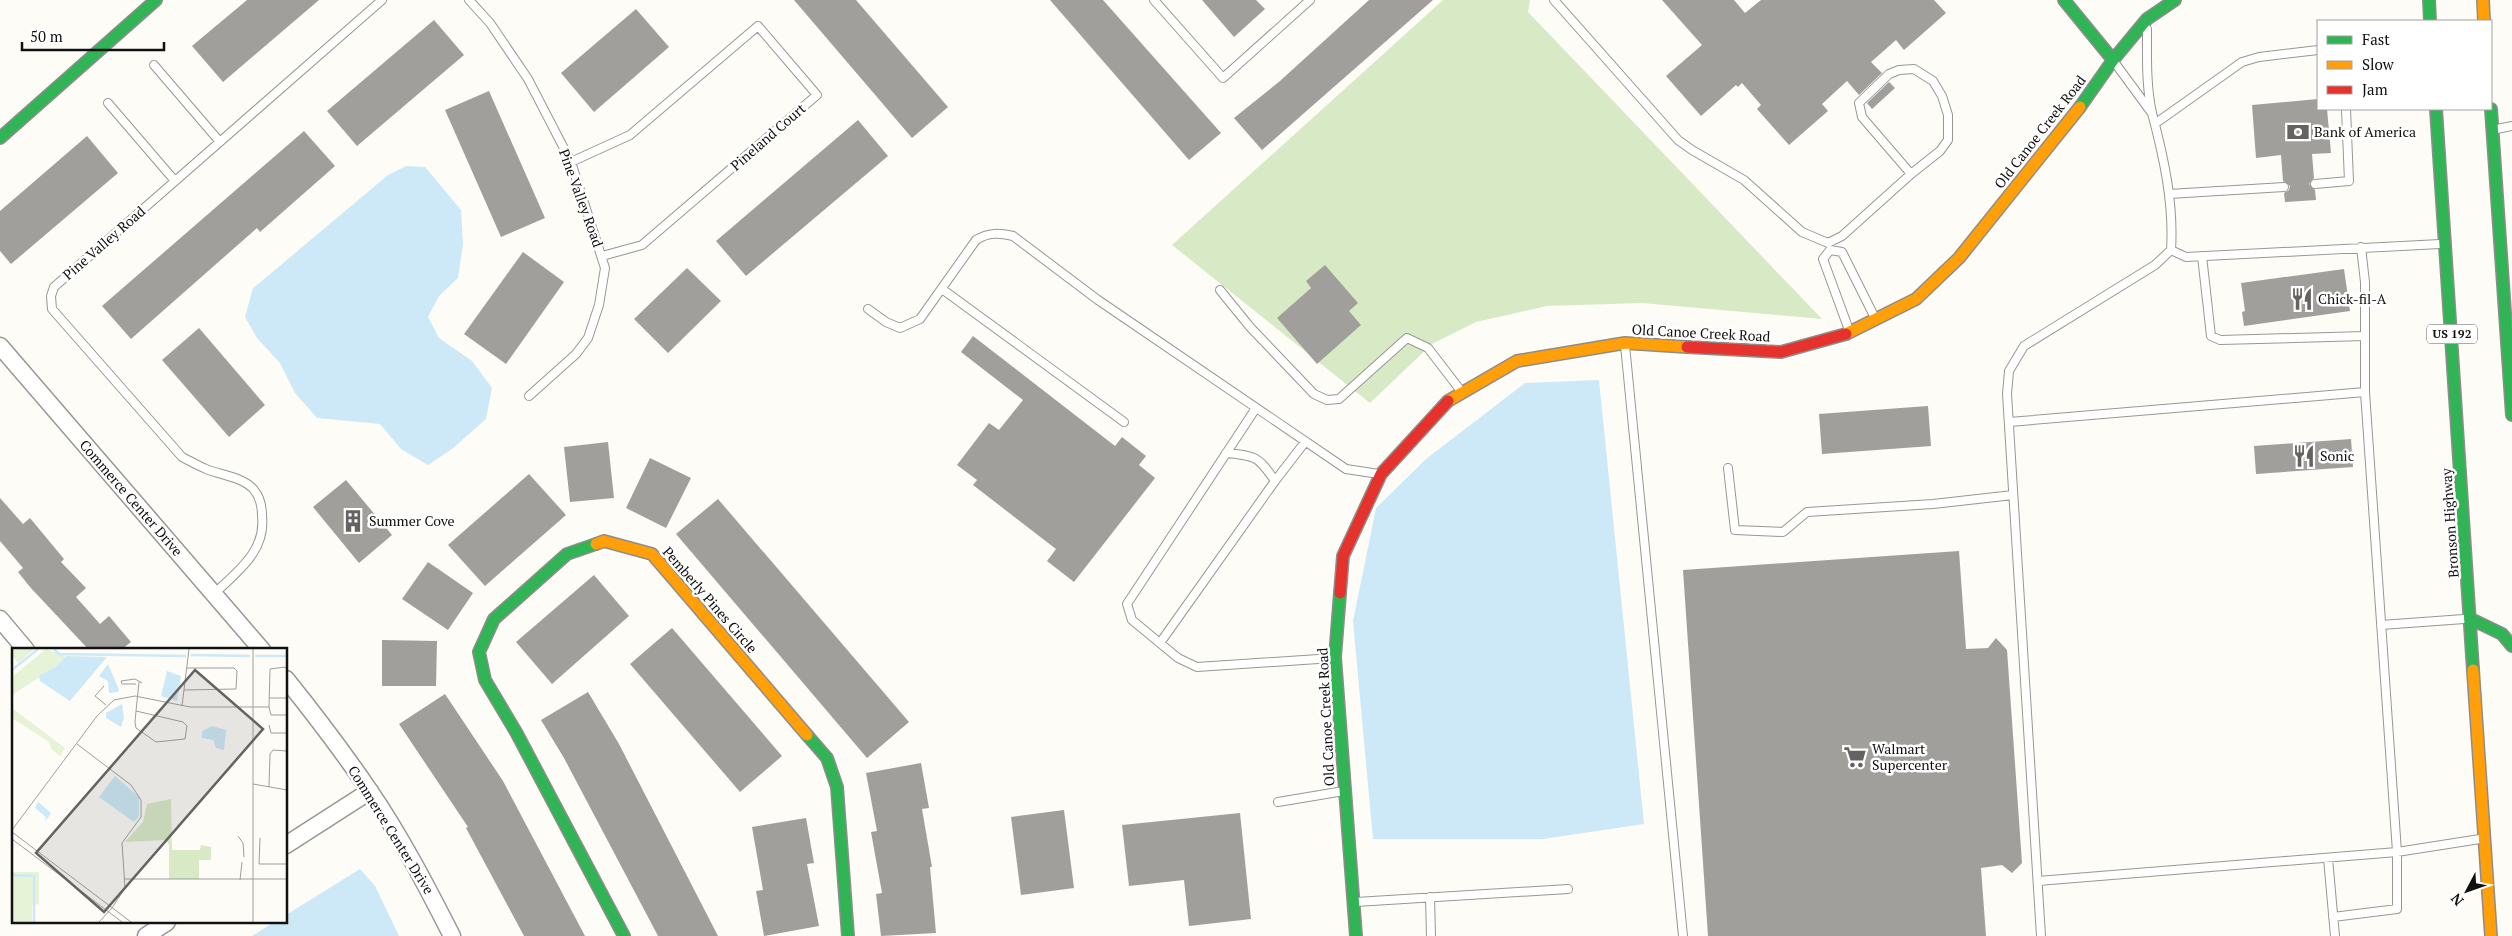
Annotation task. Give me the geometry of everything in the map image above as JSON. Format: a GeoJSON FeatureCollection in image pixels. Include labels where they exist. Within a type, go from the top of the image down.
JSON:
{"type":"FeatureCollection","features":[{"type":"Feature","properties":{"kind":"main road"},"geometry":{"type":"LineString","coordinates":[[0,138],[156,0]]}},
{"type":"Feature","properties":{"kind":"main road"},"geometry":{"type":"LineString","coordinates":[[2064,0],[2113,60]]}},
{"type":"Feature","properties":{"kind":"main road","name":"Old Canoe Creek Road"},"geometry":{"type":"LineString","coordinates":[[1356,936],[1336,657],[1343,556],[1381,474],[1444,403],[1516,361],[1625,344],[1781,352],[1850,332],[1916,299],[1960,258],[2069,122],[2113,60],[2147,18],[2176,0]]}},
{"type":"Feature","properties":{"kind":"main road"},"geometry":{"type":"LineString","coordinates":[[2429,0],[2430,20]]}},
{"type":"Feature","properties":{"kind":"main road"},"geometry":{"type":"LineString","coordinates":[[2483,0],[2484,20]]}},
{"type":"Feature","properties":{"kind":"main road","name":"Bronson Highway"},"geometry":{"type":"LineString","coordinates":[[2436,110],[2491,936]]}},
{"type":"Feature","properties":{"kind":"main road"},"geometry":{"type":"LineString","coordinates":[[2490,110],[2512,415]]}},
{"type":"Feature","properties":{"kind":"main road","name":"Pemberly Pines Circle"},"geometry":{"type":"LineString","coordinates":[[624,936],[516,732],[485,680],[479,652],[494,619],[559,560],[567,554],[604,540],[652,554],[827,758],[837,787],[848,936]]}},
{"type":"Feature","properties":{"kind":"main road"},"geometry":{"type":"LineString","coordinates":[[2471,619],[2502,634],[2512,646]]}},
{"type":"Feature","properties":{"kind":"street","name":"Commerce Center Drive"},"geometry":{"type":"LineString","coordinates":[[0,346],[260,648]]}},
{"type":"Feature","properties":{"kind":"street"},"geometry":{"type":"LineString","coordinates":[[0,619],[24,648]]}},
{"type":"Feature","properties":{"kind":"street","name":"Commerce Center Drive"},"geometry":{"type":"LineString","coordinates":[[288,681],[320,721],[370,791],[452,936]]}},
{"type":"Feature","properties":{"kind":"street"},"geometry":{"type":"LineString","coordinates":[[288,843],[370,791]]}},
{"type":"Feature","properties":{"kind":"street"},"geometry":{"type":"LineString","coordinates":[[146,936],[164,924]]}},
{"type":"Feature","properties":{"kind":"lane","name":"Pine Valley Road"},"geometry":{"type":"LineString","coordinates":[[214,593],[245,565],[258,547],[264,528],[261,507],[254,490],[240,481],[205,468],[182,456],[52,309],[51,296],[54,286],[382,0]]}},
{"type":"Feature","properties":{"kind":"lane","name":"Pine Valley Road"},"geometry":{"type":"LineString","coordinates":[[469,0],[490,23],[528,79],[571,162],[605,268],[599,305],[588,338],[576,354],[529,396]]}},
{"type":"Feature","properties":{"kind":"lane"},"geometry":{"type":"LineString","coordinates":[[1154,0],[1223,78],[1310,0]]}},
{"type":"Feature","properties":{"kind":"lane"},"geometry":{"type":"LineString","coordinates":[[1554,0],[1678,140],[1744,180],[1802,232],[1842,252],[1876,320]]}},
{"type":"Feature","properties":{"kind":"lane"},"geometry":{"type":"LineString","coordinates":[[2041,936],[2007,394],[2009,371],[2024,346],[2155,265],[2171,250],[2173,221],[2156,124],[2152,113],[2147,68],[2147,18]]}},
{"type":"Feature","properties":{"kind":"lane","name":"Pineland Court"},"geometry":{"type":"LineString","coordinates":[[571,162],[630,135],[758,26],[817,95],[642,245],[602,256]]}},
{"type":"Feature","properties":{"kind":"lane"},"geometry":{"type":"LineString","coordinates":[[2156,124],[2242,62],[2258,57],[2317,50]]}},
{"type":"Feature","properties":{"kind":"lane"},"geometry":{"type":"LineString","coordinates":[[2113,60],[2152,113]]}},
{"type":"Feature","properties":{"kind":"lane"},"geometry":{"type":"LineString","coordinates":[[154,65],[220,142]]}},
{"type":"Feature","properties":{"kind":"lane"},"geometry":{"type":"LineString","coordinates":[[1850,332],[1824,260],[1829,246],[1940,151],[1948,140],[1948,115],[1942,96],[1933,81],[1914,69],[1899,70],[1889,74],[1859,103],[1862,117],[1911,174]]}},
{"type":"Feature","properties":{"kind":"lane"},"geometry":{"type":"LineString","coordinates":[[108,103],[175,181]]}},
{"type":"Feature","properties":{"kind":"lane"},"geometry":{"type":"LineString","coordinates":[[2315,184],[2349,181],[2346,110]]}},
{"type":"Feature","properties":{"kind":"lane"},"geometry":{"type":"LineString","coordinates":[[2492,129],[2512,126]]}},
{"type":"Feature","properties":{"kind":"lane"},"geometry":{"type":"LineString","coordinates":[[2169,194],[2284,187]]}},
{"type":"Feature","properties":{"kind":"lane"},"geometry":{"type":"LineString","coordinates":[[868,309],[886,322],[900,328],[920,319],[976,240],[985,234],[999,233],[1013,236],[1098,300],[1304,442],[1346,469],[1381,474]]}},
{"type":"Feature","properties":{"kind":"lane"},"geometry":{"type":"LineString","coordinates":[[2171,250],[2186,256],[2202,256],[2446,244]]}},
{"type":"Feature","properties":{"kind":"lane"},"geometry":{"type":"LineString","coordinates":[[2333,917],[2397,910],[2397,852],[2364,392],[2365,282],[2361,247]]}},
{"type":"Feature","properties":{"kind":"lane"},"geometry":{"type":"LineString","coordinates":[[2202,256],[2211,336],[2220,340],[2364,336]]}},
{"type":"Feature","properties":{"kind":"lane"},"geometry":{"type":"LineString","coordinates":[[942,289],[1124,422]]}},
{"type":"Feature","properties":{"kind":"lane"},"geometry":{"type":"LineString","coordinates":[[1220,290],[1299,380],[1314,394],[1327,400],[1339,399],[1406,338],[1428,348],[1462,392]]}},
{"type":"Feature","properties":{"kind":"lane"},"geometry":{"type":"LineString","coordinates":[[1625,344],[1683,936]]}},
{"type":"Feature","properties":{"kind":"lane"},"geometry":{"type":"LineString","coordinates":[[2009,422],[2364,392]]}},
{"type":"Feature","properties":{"kind":"lane"},"geometry":{"type":"LineString","coordinates":[[1256,408],[1127,604],[1132,620],[1178,658],[1197,667],[1336,657]]}},
{"type":"Feature","properties":{"kind":"lane"},"geometry":{"type":"LineString","coordinates":[[1160,643],[1304,442]]}},
{"type":"Feature","properties":{"kind":"lane"},"geometry":{"type":"LineString","coordinates":[[1226,453],[1252,455],[1264,465],[1275,481]]}},
{"type":"Feature","properties":{"kind":"lane"},"geometry":{"type":"LineString","coordinates":[[1728,468],[1735,530],[1783,532],[1807,512],[1933,504],[2013,495]]}},
{"type":"Feature","properties":{"kind":"lane"},"geometry":{"type":"LineString","coordinates":[[2381,625],[2471,619]]}},
{"type":"Feature","properties":{"kind":"lane"},"geometry":{"type":"LineString","coordinates":[[1278,802],[1346,791]]}},
{"type":"Feature","properties":{"kind":"lane"},"geometry":{"type":"LineString","coordinates":[[2038,881],[2397,852],[2485,838]]}},
{"type":"Feature","properties":{"kind":"lane"},"geometry":{"type":"LineString","coordinates":[[2328,858],[2335,936]]}},
{"type":"Feature","properties":{"kind":"lane"},"geometry":{"type":"LineString","coordinates":[[1354,902],[1568,889]]}},
{"type":"Feature","properties":{"kind":"lane"},"geometry":{"type":"LineString","coordinates":[[1430,897],[1432,936]]}},
{"type":"Feature","properties":{"kind":"green space"},"geometry":{"type":"Polygon","coordinates":[[[1443,0],[1530,0],[1528,12],[1822,319],[1642,303],[1547,306],[1476,322],[1432,344],[1370,403],[1172,245],[1443,0]]]}},
{"type":"Feature","properties":{"kind":"water"},"geometry":{"type":"Polygon","coordinates":[[[406,166],[425,167],[461,210],[463,244],[458,278],[439,296],[428,317],[439,338],[472,361],[492,388],[486,419],[452,449],[428,465],[401,449],[380,424],[317,418],[295,393],[280,363],[257,338],[245,317],[253,288],[388,175],[406,166]]]}},
{"type":"Feature","properties":{"kind":"water"},"geometry":{"type":"Polygon","coordinates":[[[1599,380],[1644,824],[1543,839],[1373,839],[1353,621],[1376,508],[1426,459],[1525,383],[1599,380]]]}},
{"type":"Feature","properties":{"kind":"water"},"geometry":{"type":"Polygon","coordinates":[[[360,869],[375,886],[399,936],[252,936],[271,924],[288,924],[288,914],[360,869]]]}},
{"type":"Feature","properties":{"kind":"building"},"geometry":{"type":"Polygon","coordinates":[[[247,0],[319,0],[223,82],[192,46],[247,0]]]}},
{"type":"Feature","properties":{"kind":"building"},"geometry":{"type":"Polygon","coordinates":[[[794,0],[856,0],[948,107],[912,138],[794,0]]]}},
{"type":"Feature","properties":{"kind":"building"},"geometry":{"type":"Polygon","coordinates":[[[1050,0],[1103,0],[1221,133],[1189,160],[1050,0]]]}},
{"type":"Feature","properties":{"kind":"building"},"geometry":{"type":"Polygon","coordinates":[[[1202,0],[1256,0],[1265,9],[1234,37],[1202,0]]]}},
{"type":"Feature","properties":{"kind":"building"},"geometry":{"type":"Polygon","coordinates":[[[1369,0],[1433,0],[1262,150],[1234,118],[1280,81],[1369,0]]]}},
{"type":"Feature","properties":{"kind":"building"},"geometry":{"type":"Polygon","coordinates":[[[1662,0],[1734,0],[1745,13],[1761,0],[1934,0],[1946,13],[1904,50],[1896,40],[1871,62],[1882,73],[1859,95],[1847,81],[1822,104],[1828,111],[1789,145],[1757,109],[1761,105],[1742,83],[1738,87],[1736,85],[1701,116],[1666,76],[1702,45],[1662,0]]]}},
{"type":"Feature","properties":{"kind":"building"},"geometry":{"type":"Polygon","coordinates":[[[636,9],[669,47],[594,112],[561,73],[636,9]]]}},
{"type":"Feature","properties":{"kind":"building"},"geometry":{"type":"Polygon","coordinates":[[[434,20],[464,55],[357,146],[327,111],[434,20]]]}},
{"type":"Feature","properties":{"kind":"building"},"geometry":{"type":"Polygon","coordinates":[[[1889,82],[1895,88],[1872,109],[1867,103],[1889,82]]]}},
{"type":"Feature","properties":{"kind":"building"},"geometry":{"type":"Polygon","coordinates":[[[489,91],[545,218],[501,237],[445,110],[489,91]]]}},
{"type":"Feature","properties":{"kind":"building"},"geometry":{"type":"Polygon","coordinates":[[[2317,99],[2317,110],[2327,110],[2331,153],[2312,154],[2314,178],[2309,184],[2315,190],[2316,200],[2285,202],[2284,193],[2289,190],[2290,186],[2283,181],[2281,155],[2256,158],[2252,105],[2317,99]]]}},
{"type":"Feature","properties":{"kind":"building"},"geometry":{"type":"Polygon","coordinates":[[[858,120],[888,156],[746,276],[716,241],[858,120]]]}},
{"type":"Feature","properties":{"kind":"building"},"geometry":{"type":"Polygon","coordinates":[[[304,131],[335,166],[260,232],[257,228],[131,339],[102,306],[304,131]]]}},
{"type":"Feature","properties":{"kind":"building"},"geometry":{"type":"Polygon","coordinates":[[[87,136],[118,173],[11,264],[0,251],[0,211],[87,136]]]}},
{"type":"Feature","properties":{"kind":"building"},"geometry":{"type":"Polygon","coordinates":[[[523,252],[564,282],[506,364],[464,334],[523,252]]]}},
{"type":"Feature","properties":{"kind":"building"},"geometry":{"type":"Polygon","coordinates":[[[1325,265],[1358,303],[1349,311],[1361,325],[1317,364],[1277,318],[1311,288],[1306,281],[1325,265]]]}},
{"type":"Feature","properties":{"kind":"building"},"geometry":{"type":"Polygon","coordinates":[[[687,268],[721,301],[668,353],[634,319],[687,268]]]}},
{"type":"Feature","properties":{"kind":"building"},"geometry":{"type":"Polygon","coordinates":[[[2344,269],[2350,311],[2244,326],[2242,312],[2245,311],[2241,283],[2344,269]]]}},
{"type":"Feature","properties":{"kind":"building"},"geometry":{"type":"Polygon","coordinates":[[[199,328],[265,405],[229,437],[162,360],[199,328]]]}},
{"type":"Feature","properties":{"kind":"building"},"geometry":{"type":"Polygon","coordinates":[[[973,336],[1115,446],[1122,437],[1146,456],[1139,465],[1155,478],[1074,582],[1047,561],[1056,549],[973,485],[977,480],[957,465],[989,423],[999,430],[1023,400],[961,352],[973,336]]]}},
{"type":"Feature","properties":{"kind":"building"},"geometry":{"type":"Polygon","coordinates":[[[1928,406],[1931,446],[1822,454],[1819,414],[1928,406]]]}},
{"type":"Feature","properties":{"kind":"building","name":"Sonic"},"geometry":{"type":"Polygon","coordinates":[[[2351,439],[2353,467],[2256,474],[2254,446],[2351,439]]]}},
{"type":"Feature","properties":{"kind":"building"},"geometry":{"type":"Polygon","coordinates":[[[608,442],[614,498],[570,502],[564,447],[608,442]]]}},
{"type":"Feature","properties":{"kind":"building"},"geometry":{"type":"Polygon","coordinates":[[[650,458],[691,478],[666,528],[626,508],[650,458]]]}},
{"type":"Feature","properties":{"kind":"building"},"geometry":{"type":"Polygon","coordinates":[[[529,474],[566,515],[485,586],[448,545],[529,474]]]}},
{"type":"Feature","properties":{"kind":"building","name":"Summer Cove"},"geometry":{"type":"Polygon","coordinates":[[[346,480],[392,535],[359,563],[313,507],[346,480]]]}},
{"type":"Feature","properties":{"kind":"building"},"geometry":{"type":"Polygon","coordinates":[[[0,498],[23,524],[30,518],[64,559],[61,562],[86,588],[76,597],[100,624],[109,616],[131,642],[124,648],[87,648],[30,587],[18,572],[23,568],[0,541],[0,498]]]}},
{"type":"Feature","properties":{"kind":"building"},"geometry":{"type":"Polygon","coordinates":[[[718,499],[909,722],[867,758],[676,534],[718,499]]]}},
{"type":"Feature","properties":{"kind":"building","name":"Walmart Supercenter"},"geometry":{"type":"Polygon","coordinates":[[[1959,551],[1966,649],[1988,648],[1996,638],[2007,650],[2022,863],[2012,873],[2002,865],[1981,868],[1986,936],[1708,936],[1683,570],[1959,551]]]}},
{"type":"Feature","properties":{"kind":"building"},"geometry":{"type":"Polygon","coordinates":[[[428,562],[473,593],[448,630],[402,599],[428,562]]]}},
{"type":"Feature","properties":{"kind":"building"},"geometry":{"type":"Polygon","coordinates":[[[594,575],[629,616],[552,684],[516,642],[594,575]]]}},
{"type":"Feature","properties":{"kind":"building"},"geometry":{"type":"Polygon","coordinates":[[[672,628],[782,756],[740,792],[630,664],[672,628]]]}},
{"type":"Feature","properties":{"kind":"building"},"geometry":{"type":"Polygon","coordinates":[[[382,640],[437,641],[436,686],[382,686],[382,640]]]}},
{"type":"Feature","properties":{"kind":"building"},"geometry":{"type":"Polygon","coordinates":[[[588,692],[619,744],[718,936],[658,936],[564,758],[541,720],[588,692]]]}},
{"type":"Feature","properties":{"kind":"building"},"geometry":{"type":"Polygon","coordinates":[[[445,694],[503,781],[585,936],[524,936],[466,828],[468,827],[399,724],[445,694]]]}},
{"type":"Feature","properties":{"kind":"building"},"geometry":{"type":"Polygon","coordinates":[[[921,763],[929,808],[922,809],[932,867],[930,867],[936,933],[881,936],[876,894],[882,893],[871,832],[877,831],[866,773],[921,763]]]}},
{"type":"Feature","properties":{"kind":"building"},"geometry":{"type":"Polygon","coordinates":[[[1064,810],[1074,888],[1021,895],[1011,817],[1064,810]]]}},
{"type":"Feature","properties":{"kind":"building"},"geometry":{"type":"Polygon","coordinates":[[[1240,813],[1251,919],[1189,926],[1184,880],[1129,886],[1122,825],[1240,813]]]}},
{"type":"Feature","properties":{"kind":"building"},"geometry":{"type":"Polygon","coordinates":[[[806,818],[814,863],[807,864],[819,926],[764,936],[756,891],[763,890],[752,827],[806,818]]]}},
{"type":"Feature","properties":{"kind":"traffic: fast"},"geometry":{"type":"LineString","coordinates":[[0,138],[156,0]]}},
{"type":"Feature","properties":{"kind":"traffic: fast"},"geometry":{"type":"LineString","coordinates":[[2064,0],[2113,60]]}},
{"type":"Feature","properties":{"kind":"traffic: fast"},"geometry":{"type":"LineString","coordinates":[[2080,107],[2113,60],[2147,19],[2175,0]]}},
{"type":"Feature","properties":{"kind":"traffic: fast"},"geometry":{"type":"LineString","coordinates":[[2429,0],[2430,20]]}},
{"type":"Feature","properties":{"kind":"traffic: fast"},"geometry":{"type":"LineString","coordinates":[[2436,110],[2473,670]]}},
{"type":"Feature","properties":{"kind":"traffic: fast"},"geometry":{"type":"LineString","coordinates":[[2491,110],[2512,415]]}},
{"type":"Feature","properties":{"kind":"traffic: fast"},"geometry":{"type":"LineString","coordinates":[[596,544],[567,554],[494,619],[479,652],[485,680],[516,732],[624,936]]}},
{"type":"Feature","properties":{"kind":"traffic: fast"},"geometry":{"type":"LineString","coordinates":[[1340,593],[1335,657],[1356,936]]}},
{"type":"Feature","properties":{"kind":"traffic: fast"},"geometry":{"type":"LineString","coordinates":[[2471,619],[2502,634],[2512,646]]}},
{"type":"Feature","properties":{"kind":"traffic: fast"},"geometry":{"type":"LineString","coordinates":[[807,735],[827,758],[837,787],[848,936]]}},
{"type":"Feature","properties":{"kind":"traffic: slow"},"geometry":{"type":"LineString","coordinates":[[2483,0],[2484,20]]}},
{"type":"Feature","properties":{"kind":"traffic: slow"},"geometry":{"type":"LineString","coordinates":[[1846,334],[1916,299],[1959,258],[2080,107]]}},
{"type":"Feature","properties":{"kind":"traffic: slow"},"geometry":{"type":"LineString","coordinates":[[1448,401],[1517,361],[1625,343],[1687,347]]}},
{"type":"Feature","properties":{"kind":"traffic: slow"},"geometry":{"type":"LineString","coordinates":[[596,544],[604,541],[652,554],[807,735]]}},
{"type":"Feature","properties":{"kind":"traffic: slow"},"geometry":{"type":"LineString","coordinates":[[2473,670],[2491,936]]}},
{"type":"Feature","properties":{"kind":"traffic: jam"},"geometry":{"type":"LineString","coordinates":[[1687,347],[1781,352],[1846,334]]}},
{"type":"Feature","properties":{"kind":"traffic: jam"},"geometry":{"type":"LineString","coordinates":[[1340,593],[1343,556],[1381,474],[1448,401]]}},
{"type":"Feature","properties":{"kind":"place","name":"Bank of America"},"geometry":{"type":"Point","coordinates":[2298,132]}},
{"type":"Feature","properties":{"kind":"place","name":"Chick-fil-A"},"geometry":{"type":"Point","coordinates":[2302,299]}},
{"type":"Feature","properties":{"kind":"place","name":"Sonic"},"geometry":{"type":"Point","coordinates":[2304,456]}},
{"type":"Feature","properties":{"kind":"place","name":"Summer Cove"},"geometry":{"type":"Point","coordinates":[353,521]}},
{"type":"Feature","properties":{"kind":"place","name":"Walmart Supercenter"},"geometry":{"type":"Point","coordinates":[1855,757]}}]}
